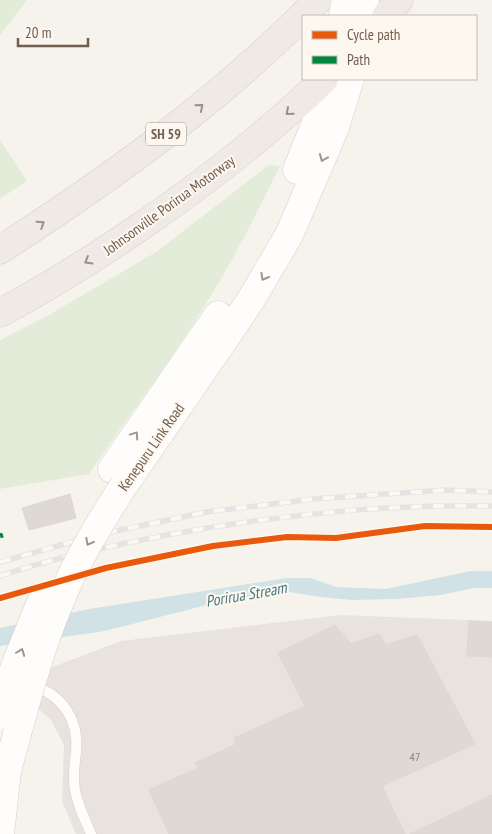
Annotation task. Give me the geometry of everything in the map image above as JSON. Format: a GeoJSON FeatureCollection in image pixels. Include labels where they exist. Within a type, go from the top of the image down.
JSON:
{"type":"FeatureCollection","features":[{"type":"Feature","properties":{"kind":"highway","name":"SH 59"},"geometry":{"type":"LineString","coordinates":[[302,15],[318,0]]}},
{"type":"Feature","properties":{"kind":"highway"},"geometry":{"type":"LineString","coordinates":[[387,15],[399,0]]}},
{"type":"Feature","properties":{"kind":"highway","name":"SH 59"},"geometry":{"type":"LineString","coordinates":[[0,250],[64,209],[115,173],[191,114],[250,65],[302,15]]}},
{"type":"Feature","properties":{"kind":"highway","name":"Johnsonville Porirua Motorway"},"geometry":{"type":"LineString","coordinates":[[0,313],[93,259],[205,181],[325,80]]}},
{"type":"Feature","properties":{"kind":"main road"},"geometry":{"type":"LineString","coordinates":[[343,15],[346,0]]}},
{"type":"Feature","properties":{"kind":"main road"},"geometry":{"type":"LineString","coordinates":[[363,15],[366,0]]}},
{"type":"Feature","properties":{"kind":"main road","name":"Kenepuru Link Road"},"geometry":{"type":"LineString","coordinates":[[280,231],[317,120],[326,80]]}},
{"type":"Feature","properties":{"kind":"main road","name":"Kenepuru Link Road"},"geometry":{"type":"LineString","coordinates":[[0,834],[7,771],[8,724],[32,682],[58,606],[98,524],[116,480],[236,323],[280,231],[331,138],[350,80]]}},
{"type":"Feature","properties":{"kind":"lane"},"geometry":{"type":"LineString","coordinates":[[0,690],[15,686],[32,686],[48,692],[61,703],[72,718],[76,736],[74,780],[82,815],[91,834]]}},
{"type":"Feature","properties":{"kind":"shaded area"},"geometry":{"type":"Polygon","coordinates":[[[340,615],[492,621],[492,834],[76,834],[62,801],[64,745],[51,720],[33,704],[0,687],[121,641],[340,615]]]}},
{"type":"Feature","properties":{"kind":"green space"},"geometry":{"type":"Polygon","coordinates":[[[0,0],[27,0],[0,35],[0,0]]]}},
{"type":"Feature","properties":{"kind":"green space"},"geometry":{"type":"Polygon","coordinates":[[[0,140],[27,181],[0,199],[0,140]]]}},
{"type":"Feature","properties":{"kind":"green space"},"geometry":{"type":"Polygon","coordinates":[[[269,165],[280,166],[247,233],[220,281],[196,320],[89,474],[0,489],[0,340],[47,316],[156,252],[269,165]]]}},
{"type":"Feature","properties":{"kind":"water","name":"Porirua Stream"},"geometry":{"type":"Polygon","coordinates":[[[471,571],[492,571],[492,588],[475,588],[441,595],[396,599],[352,600],[289,592],[226,600],[105,631],[0,646],[0,628],[89,609],[287,578],[311,578],[336,587],[386,589],[471,571]]]}},
{"type":"Feature","properties":{"kind":"building"},"geometry":{"type":"Polygon","coordinates":[[[70,494],[76,518],[29,530],[22,508],[70,494]]]}},
{"type":"Feature","properties":{"kind":"building"},"geometry":{"type":"Polygon","coordinates":[[[469,621],[492,622],[492,657],[467,656],[469,621]]]}},
{"type":"Feature","properties":{"kind":"building"},"geometry":{"type":"Polygon","coordinates":[[[335,625],[351,644],[379,634],[386,645],[417,635],[475,744],[382,786],[405,834],[169,834],[149,790],[198,768],[195,763],[237,744],[234,738],[305,706],[278,653],[335,625]]]}},
{"type":"Feature","properties":{"kind":"building"},"geometry":{"type":"Polygon","coordinates":[[[492,795],[492,834],[410,834],[492,795]]]}},
{"type":"Feature","properties":{"kind":"railway"},"geometry":{"type":"LineString","coordinates":[[0,562],[97,535],[206,512],[313,499],[446,490],[492,492]]}},
{"type":"Feature","properties":{"kind":"railway"},"geometry":{"type":"LineString","coordinates":[[0,576],[64,557],[107,547],[252,521],[372,509],[492,506]]}},
{"type":"Feature","properties":{"kind":"cycle path"},"geometry":{"type":"LineString","coordinates":[[0,598],[106,568],[213,546],[287,537],[336,538],[425,526],[492,527]]}}]}
